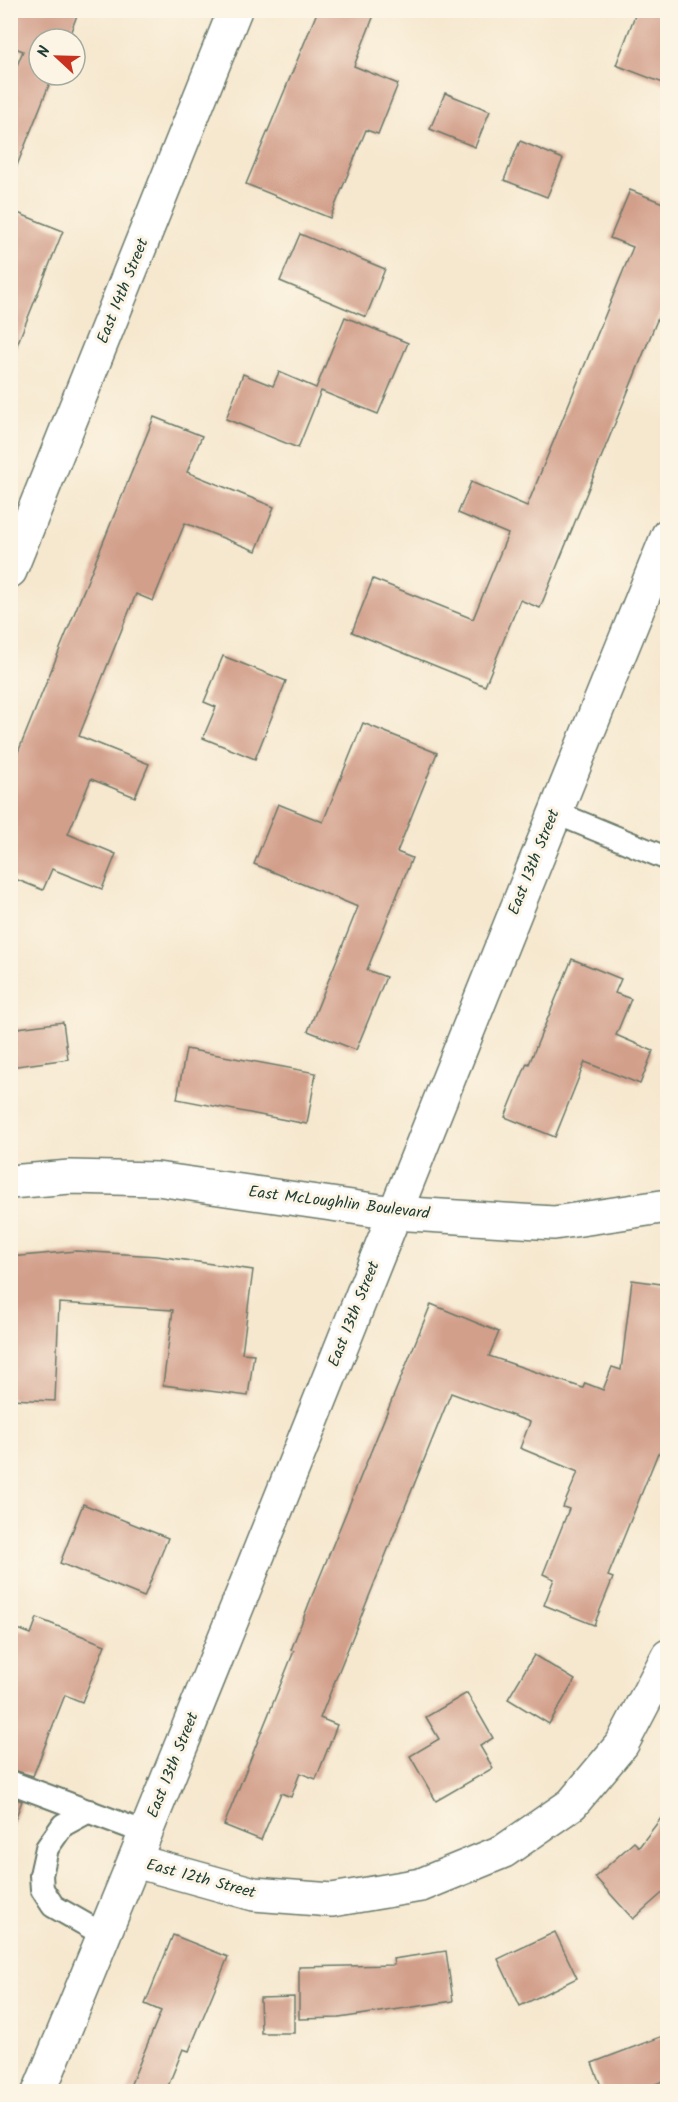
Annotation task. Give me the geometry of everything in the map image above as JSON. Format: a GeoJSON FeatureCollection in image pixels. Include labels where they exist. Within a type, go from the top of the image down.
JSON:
{"type":"FeatureCollection","features":[{"type":"Feature","properties":{"kind":"street","name":"East 14th Street"},"geometry":{"type":"LineString","coordinates":[[10,571],[235,10]]}},
{"type":"Feature","properties":{"kind":"street","name":"East 13th Street"},"geometry":{"type":"LineString","coordinates":[[39,2091],[140,1847],[668,535]]}},
{"type":"Feature","properties":{"kind":"street","name":"East McLoughlin Boulevard"},"geometry":{"type":"LineString","coordinates":[[10,1182],[70,1177],[157,1179],[394,1213],[554,1222],[668,1206]]}},
{"type":"Feature","properties":{"kind":"street","name":"East 12th Street"},"geometry":{"type":"LineString","coordinates":[[140,1847],[254,1894],[332,1900],[421,1885],[504,1851],[572,1804],[622,1744],[668,1656]]}},
{"type":"Feature","properties":{"kind":"lane"},"geometry":{"type":"LineString","coordinates":[[555,812],[668,859]]}},
{"type":"Feature","properties":{"kind":"lane"},"geometry":{"type":"LineString","coordinates":[[10,1782],[89,1811],[140,1847]]}},
{"type":"Feature","properties":{"kind":"lane"},"geometry":{"type":"LineString","coordinates":[[89,1811],[63,1825],[47,1848],[40,1875],[42,1888],[53,1906],[104,1935]]}},
{"type":"Feature","properties":{"kind":"building"},"geometry":{"type":"Polygon","coordinates":[[[10,10],[79,10],[73,27],[27,27],[27,87],[48,87],[12,178],[10,82],[23,51],[10,46],[10,10]]]}},
{"type":"Feature","properties":{"kind":"building"},"geometry":{"type":"Polygon","coordinates":[[[318,10],[376,10],[354,66],[398,84],[378,134],[366,130],[330,218],[246,184],[318,10]]]}},
{"type":"Feature","properties":{"kind":"building"},"geometry":{"type":"Polygon","coordinates":[[[637,10],[668,10],[668,85],[616,65],[637,10]]]}},
{"type":"Feature","properties":{"kind":"building"},"geometry":{"type":"Polygon","coordinates":[[[445,93],[490,111],[475,147],[430,129],[445,93]]]}},
{"type":"Feature","properties":{"kind":"building"},"geometry":{"type":"Polygon","coordinates":[[[520,141],[563,159],[547,197],[504,180],[520,141]]]}},
{"type":"Feature","properties":{"kind":"building"},"geometry":{"type":"Polygon","coordinates":[[[630,190],[668,205],[668,293],[540,608],[520,600],[485,686],[352,632],[373,579],[473,619],[508,534],[458,513],[471,482],[527,506],[633,247],[610,238],[630,190]]]}},
{"type":"Feature","properties":{"kind":"building"},"geometry":{"type":"Polygon","coordinates":[[[10,210],[63,231],[12,357],[10,357],[10,210]]]}},
{"type":"Feature","properties":{"kind":"building"},"geometry":{"type":"Polygon","coordinates":[[[300,234],[385,269],[366,317],[280,281],[300,234]]]}},
{"type":"Feature","properties":{"kind":"building"},"geometry":{"type":"Polygon","coordinates":[[[345,317],[408,343],[378,414],[321,391],[298,448],[226,419],[243,374],[273,386],[279,372],[316,388],[345,317]]]}},
{"type":"Feature","properties":{"kind":"building"},"geometry":{"type":"Polygon","coordinates":[[[154,417],[202,436],[187,472],[274,507],[256,551],[185,523],[153,601],[136,594],[79,736],[149,764],[135,797],[91,779],[68,834],[116,854],[102,889],[52,869],[43,890],[10,877],[10,772],[154,417]]]}},
{"type":"Feature","properties":{"kind":"building"},"geometry":{"type":"Polygon","coordinates":[[[223,656],[286,681],[255,759],[203,738],[216,707],[204,702],[223,656]]]}},
{"type":"Feature","properties":{"kind":"building"},"geometry":{"type":"Polygon","coordinates":[[[363,723],[437,753],[397,852],[412,858],[367,970],[386,977],[356,1050],[308,1031],[358,907],[254,864],[278,804],[323,822],[363,723]]]}},
{"type":"Feature","properties":{"kind":"building"},"geometry":{"type":"Polygon","coordinates":[[[572,959],[621,979],[615,993],[631,999],[616,1035],[653,1051],[640,1084],[585,1062],[555,1137],[505,1117],[572,959]]]}},
{"type":"Feature","properties":{"kind":"building"},"geometry":{"type":"Polygon","coordinates":[[[63,1022],[68,1059],[10,1067],[10,1029],[63,1022]]]}},
{"type":"Feature","properties":{"kind":"building"},"geometry":{"type":"Polygon","coordinates":[[[186,1049],[316,1073],[307,1124],[177,1099],[186,1049]]]}},
{"type":"Feature","properties":{"kind":"building"},"geometry":{"type":"Polygon","coordinates":[[[76,1251],[157,1256],[253,1270],[242,1353],[254,1354],[248,1396],[163,1385],[173,1310],[59,1303],[55,1401],[10,1399],[10,1257],[76,1251]]]}},
{"type":"Feature","properties":{"kind":"building"},"geometry":{"type":"Polygon","coordinates":[[[632,1280],[668,1285],[668,1457],[658,1453],[608,1576],[613,1578],[594,1625],[544,1605],[554,1579],[543,1574],[569,1509],[563,1507],[578,1472],[520,1448],[530,1422],[451,1393],[320,1718],[337,1725],[316,1779],[300,1773],[291,1797],[281,1793],[261,1840],[224,1825],[294,1651],[291,1650],[310,1601],[431,1304],[499,1332],[489,1356],[583,1388],[585,1383],[603,1390],[612,1367],[621,1370],[632,1280]]]}},
{"type":"Feature","properties":{"kind":"building"},"geometry":{"type":"Polygon","coordinates":[[[83,1504],[168,1538],[144,1597],[60,1563],[83,1504]]]}},
{"type":"Feature","properties":{"kind":"building"},"geometry":{"type":"Polygon","coordinates":[[[37,1618],[105,1645],[82,1702],[65,1695],[33,1776],[10,1769],[10,1626],[31,1634],[37,1618]]]}},
{"type":"Feature","properties":{"kind":"building"},"geometry":{"type":"Polygon","coordinates":[[[534,1655],[575,1680],[549,1724],[508,1699],[534,1655]]]}},
{"type":"Feature","properties":{"kind":"building"},"geometry":{"type":"Polygon","coordinates":[[[467,1693],[493,1738],[480,1746],[493,1768],[436,1801],[410,1756],[439,1739],[426,1717],[467,1693]]]}},
{"type":"Feature","properties":{"kind":"building"},"geometry":{"type":"Polygon","coordinates":[[[10,1797],[22,1801],[12,1827],[10,1827],[10,1797]]]}},
{"type":"Feature","properties":{"kind":"building"},"geometry":{"type":"Polygon","coordinates":[[[668,1809],[668,1888],[633,1919],[595,1877],[634,1842],[639,1847],[668,1809]]]}},
{"type":"Feature","properties":{"kind":"building"},"geometry":{"type":"Polygon","coordinates":[[[555,1932],[577,1978],[520,2006],[498,1959],[555,1932]]]}},
{"type":"Feature","properties":{"kind":"building"},"geometry":{"type":"Polygon","coordinates":[[[173,1935],[228,1957],[189,2051],[183,2049],[166,2091],[128,2091],[161,2011],[145,2004],[173,1935]]]}},
{"type":"Feature","properties":{"kind":"building"},"geometry":{"type":"Polygon","coordinates":[[[446,1951],[453,2001],[339,2018],[299,2019],[299,1967],[394,1965],[393,1959],[446,1951]]]}},
{"type":"Feature","properties":{"kind":"building"},"geometry":{"type":"Polygon","coordinates":[[[294,1997],[294,2033],[261,2033],[260,1998],[294,1997]]]}},
{"type":"Feature","properties":{"kind":"building"},"geometry":{"type":"Polygon","coordinates":[[[668,2034],[668,2079],[638,2091],[603,2091],[592,2063],[668,2034]]]}}]}
